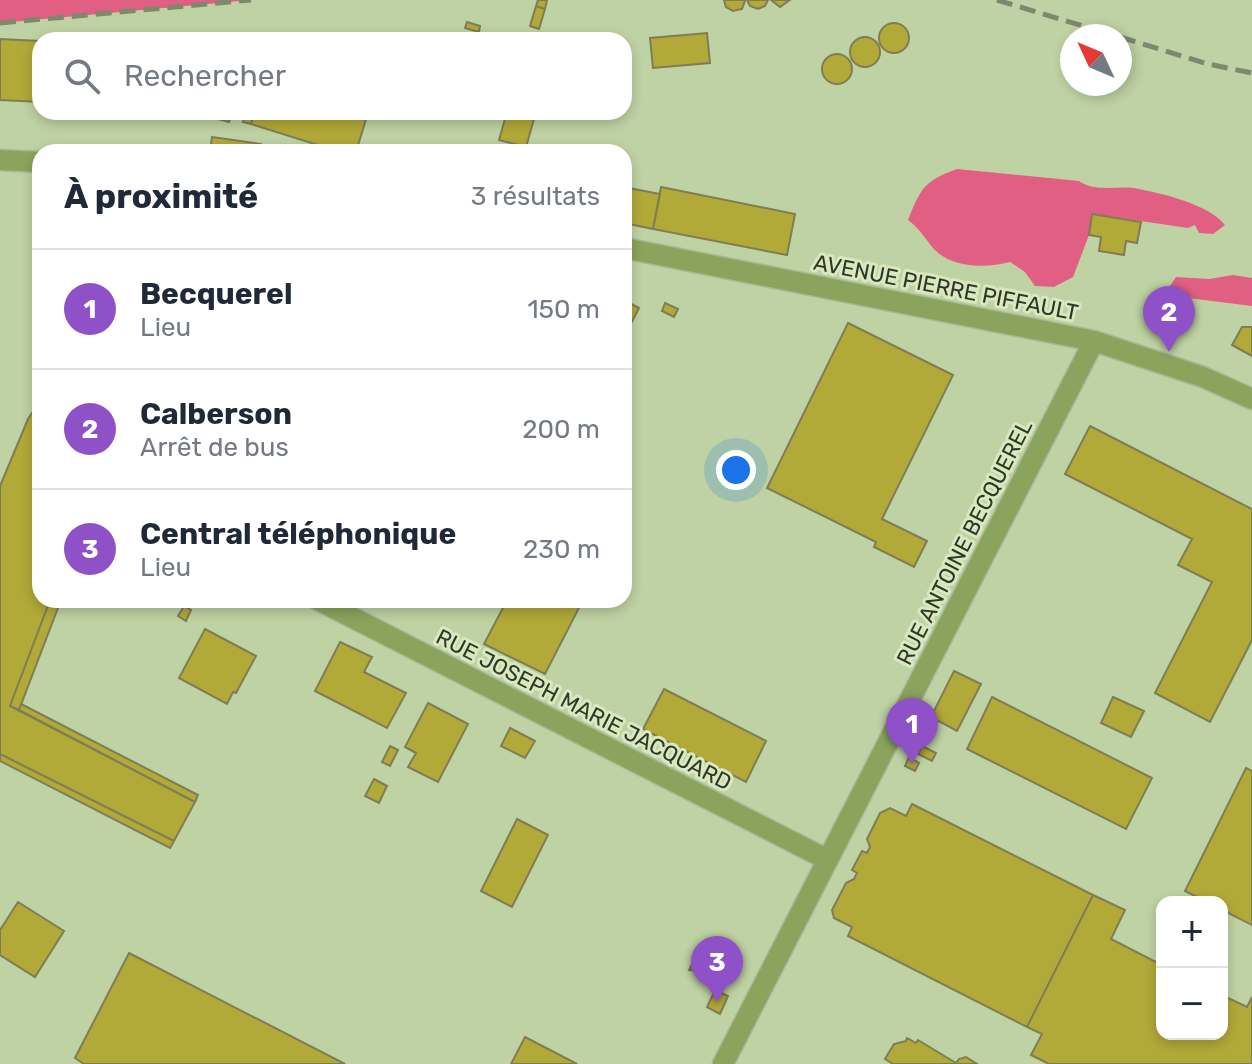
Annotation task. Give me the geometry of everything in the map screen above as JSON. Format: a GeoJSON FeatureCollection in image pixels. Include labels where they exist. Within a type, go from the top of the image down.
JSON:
{"type":"FeatureCollection","features":[{"type":"Feature","properties":{"kind":"street"},"geometry":{"type":"LineString","coordinates":[[0,160],[32,162]]}},
{"type":"Feature","properties":{"kind":"street","name":"AVENUE PIERRE PIFFAULT"},"geometry":{"type":"LineString","coordinates":[[632,250],[1094,341],[1203,377],[1252,399]]}},
{"type":"Feature","properties":{"kind":"street","name":"RUE ANTOINE BECQUEREL"},"geometry":{"type":"LineString","coordinates":[[723,1064],[1094,341]]}},
{"type":"Feature","properties":{"kind":"street","name":"RUE JOSEPH MARIE JACQUARD"},"geometry":{"type":"LineString","coordinates":[[334,608],[828,860]]}},
{"type":"Feature","properties":{"kind":"shaded area"},"geometry":{"type":"Polygon","coordinates":[[[0,0],[1252,0],[1252,1064],[0,1064],[0,0]]]}},
{"type":"Feature","properties":{"kind":"shaded area"},"geometry":{"type":"Polygon","coordinates":[[[0,0],[251,0],[0,23],[0,0]]]}},
{"type":"Feature","properties":{"kind":"shaded area"},"geometry":{"type":"Polygon","coordinates":[[[957,169],[1079,181],[1098,188],[1145,190],[1196,205],[1225,225],[1213,234],[1199,233],[1195,225],[1188,228],[1093,214],[1089,235],[1073,277],[1054,287],[1035,286],[1025,272],[1010,262],[980,266],[950,260],[933,248],[908,220],[925,187],[957,169]]]}},
{"type":"Feature","properties":{"kind":"shaded area"},"geometry":{"type":"Polygon","coordinates":[[[1233,275],[1252,278],[1252,306],[1164,295],[1176,277],[1209,279],[1233,275]]]}},
{"type":"Feature","properties":{"kind":"building"},"geometry":{"type":"Polygon","coordinates":[[[538,0],[547,0],[545,9],[536,6],[538,0]]]}},
{"type":"Feature","properties":{"kind":"building"},"geometry":{"type":"Polygon","coordinates":[[[724,0],[745,1],[742,9],[733,11],[726,7],[724,0]]]}},
{"type":"Feature","properties":{"kind":"building"},"geometry":{"type":"Polygon","coordinates":[[[747,0],[768,0],[765,6],[758,9],[750,6],[747,0]]]}},
{"type":"Feature","properties":{"kind":"building"},"geometry":{"type":"Polygon","coordinates":[[[771,0],[790,0],[780,7],[771,0]]]}},
{"type":"Feature","properties":{"kind":"building"},"geometry":{"type":"Polygon","coordinates":[[[536,6],[545,9],[539,29],[530,26],[536,6]]]}},
{"type":"Feature","properties":{"kind":"building"},"geometry":{"type":"Polygon","coordinates":[[[467,22],[480,26],[479,32],[465,28],[467,22]]]}},
{"type":"Feature","properties":{"kind":"building"},"geometry":{"type":"Polygon","coordinates":[[[894,23],[905,27],[909,38],[905,49],[894,53],[883,49],[879,38],[883,27],[894,23]]]}},
{"type":"Feature","properties":{"kind":"building"},"geometry":{"type":"Polygon","coordinates":[[[707,33],[710,63],[653,68],[650,38],[707,33]]]}},
{"type":"Feature","properties":{"kind":"building"},"geometry":{"type":"Polygon","coordinates":[[[865,37],[876,41],[880,52],[876,63],[865,67],[854,63],[850,52],[854,41],[865,37]]]}},
{"type":"Feature","properties":{"kind":"building"},"geometry":{"type":"Polygon","coordinates":[[[0,39],[32,41],[32,102],[0,100],[0,39]]]}},
{"type":"Feature","properties":{"kind":"building"},"geometry":{"type":"Polygon","coordinates":[[[837,54],[848,58],[852,69],[848,80],[837,84],[826,80],[822,69],[826,58],[837,54]]]}},
{"type":"Feature","properties":{"kind":"building"},"geometry":{"type":"Polygon","coordinates":[[[252,120],[366,120],[358,144],[315,144],[251,124],[252,120]]]}},
{"type":"Feature","properties":{"kind":"building"},"geometry":{"type":"Polygon","coordinates":[[[505,120],[534,120],[527,144],[499,140],[505,120]]]}},
{"type":"Feature","properties":{"kind":"building"},"geometry":{"type":"Polygon","coordinates":[[[212,137],[261,144],[211,144],[212,137]]]}},
{"type":"Feature","properties":{"kind":"building"},"geometry":{"type":"Polygon","coordinates":[[[661,187],[795,214],[787,255],[653,229],[661,187]]]}},
{"type":"Feature","properties":{"kind":"building"},"geometry":{"type":"Polygon","coordinates":[[[632,189],[660,194],[653,229],[632,225],[632,189]]]}},
{"type":"Feature","properties":{"kind":"building"},"geometry":{"type":"Polygon","coordinates":[[[1092,214],[1141,222],[1137,243],[1126,241],[1124,255],[1099,251],[1101,237],[1089,235],[1092,214]]]}},
{"type":"Feature","properties":{"kind":"building"},"geometry":{"type":"Polygon","coordinates":[[[665,303],[678,309],[674,317],[662,311],[665,303]]]}},
{"type":"Feature","properties":{"kind":"building"},"geometry":{"type":"Polygon","coordinates":[[[632,304],[639,308],[632,322],[632,304]]]}},
{"type":"Feature","properties":{"kind":"building"},"geometry":{"type":"Polygon","coordinates":[[[848,323],[953,375],[882,519],[927,541],[914,567],[874,547],[876,542],[767,488],[848,323]]]}},
{"type":"Feature","properties":{"kind":"building"},"geometry":{"type":"Polygon","coordinates":[[[1242,327],[1252,327],[1252,356],[1232,345],[1242,327]]]}},
{"type":"Feature","properties":{"kind":"building"},"geometry":{"type":"Polygon","coordinates":[[[32,413],[32,608],[47,608],[10,706],[195,802],[174,841],[0,754],[0,486],[32,413]]]}},
{"type":"Feature","properties":{"kind":"building"},"geometry":{"type":"Polygon","coordinates":[[[1090,426],[1252,509],[1252,640],[1210,722],[1155,693],[1212,582],[1178,565],[1192,539],[1065,474],[1090,426]]]}},
{"type":"Feature","properties":{"kind":"building"},"geometry":{"type":"Polygon","coordinates":[[[47,608],[58,608],[19,710],[10,706],[47,608]]]}},
{"type":"Feature","properties":{"kind":"building"},"geometry":{"type":"Polygon","coordinates":[[[183,608],[191,610],[186,621],[178,616],[183,608]]]}},
{"type":"Feature","properties":{"kind":"building"},"geometry":{"type":"Polygon","coordinates":[[[503,608],[579,608],[545,674],[484,644],[503,608]]]}},
{"type":"Feature","properties":{"kind":"building"},"geometry":{"type":"Polygon","coordinates":[[[205,629],[256,656],[227,704],[179,678],[205,629]]]}},
{"type":"Feature","properties":{"kind":"building"},"geometry":{"type":"Polygon","coordinates":[[[340,642],[372,657],[364,672],[406,693],[387,728],[315,691],[340,642]]]}},
{"type":"Feature","properties":{"kind":"building"},"geometry":{"type":"Polygon","coordinates":[[[954,671],[981,684],[957,731],[931,717],[954,671]]]}},
{"type":"Feature","properties":{"kind":"building"},"geometry":{"type":"Polygon","coordinates":[[[664,689],[766,741],[746,782],[643,729],[664,689]]]}},
{"type":"Feature","properties":{"kind":"building"},"geometry":{"type":"Polygon","coordinates":[[[992,697],[1152,778],[1126,829],[967,749],[992,697]]]}},
{"type":"Feature","properties":{"kind":"building"},"geometry":{"type":"Polygon","coordinates":[[[1113,697],[1144,711],[1131,737],[1101,723],[1113,697]]]}},
{"type":"Feature","properties":{"kind":"building"},"geometry":{"type":"Polygon","coordinates":[[[428,703],[468,724],[438,782],[408,767],[416,753],[405,747],[428,703]]]}},
{"type":"Feature","properties":{"kind":"building"},"geometry":{"type":"Polygon","coordinates":[[[21,704],[198,795],[195,802],[19,710],[21,704]]]}},
{"type":"Feature","properties":{"kind":"building"},"geometry":{"type":"Polygon","coordinates":[[[510,728],[535,741],[525,758],[501,746],[510,728]]]}},
{"type":"Feature","properties":{"kind":"building"},"geometry":{"type":"Polygon","coordinates":[[[390,746],[398,750],[390,766],[382,762],[390,746]]]}},
{"type":"Feature","properties":{"kind":"building"},"geometry":{"type":"Polygon","coordinates":[[[922,746],[936,753],[932,761],[918,754],[922,746]]]}},
{"type":"Feature","properties":{"kind":"building"},"geometry":{"type":"Polygon","coordinates":[[[0,754],[174,841],[170,848],[0,761],[0,754]]]}},
{"type":"Feature","properties":{"kind":"building"},"geometry":{"type":"Polygon","coordinates":[[[909,757],[919,763],[915,771],[905,766],[909,757]]]}},
{"type":"Feature","properties":{"kind":"building"},"geometry":{"type":"Polygon","coordinates":[[[1246,768],[1252,771],[1252,925],[1228,913],[1228,896],[1195,896],[1185,891],[1246,768]]]}},
{"type":"Feature","properties":{"kind":"building"},"geometry":{"type":"Polygon","coordinates":[[[374,779],[387,786],[379,803],[365,796],[374,779]]]}},
{"type":"Feature","properties":{"kind":"building"},"geometry":{"type":"Polygon","coordinates":[[[912,804],[1093,895],[1027,1027],[848,936],[852,927],[834,918],[832,910],[846,883],[854,879],[857,873],[852,870],[862,851],[867,853],[870,847],[867,839],[880,813],[890,808],[906,816],[912,804]]]}},
{"type":"Feature","properties":{"kind":"building"},"geometry":{"type":"Polygon","coordinates":[[[517,819],[548,835],[512,907],[481,891],[517,819]]]}},
{"type":"Feature","properties":{"kind":"building"},"geometry":{"type":"Polygon","coordinates":[[[1093,895],[1125,910],[1111,939],[1156,962],[1156,1040],[1228,1040],[1228,998],[1247,1007],[1252,997],[1252,1064],[1049,1064],[1031,1055],[1042,1034],[1027,1027],[1093,895]]]}},
{"type":"Feature","properties":{"kind":"building"},"geometry":{"type":"Polygon","coordinates":[[[18,902],[64,931],[35,977],[0,955],[0,930],[18,902]]]}},
{"type":"Feature","properties":{"kind":"building"},"geometry":{"type":"Polygon","coordinates":[[[698,952],[735,971],[733,976],[716,974],[714,977],[702,971],[689,970],[698,952]]]}},
{"type":"Feature","properties":{"kind":"building"},"geometry":{"type":"Polygon","coordinates":[[[129,953],[345,1064],[84,1064],[75,1058],[129,953]]]}},
{"type":"Feature","properties":{"kind":"building"},"geometry":{"type":"Polygon","coordinates":[[[715,990],[728,996],[720,1014],[707,1007],[715,990]]]}},
{"type":"Feature","properties":{"kind":"building"},"geometry":{"type":"Polygon","coordinates":[[[525,1037],[577,1064],[511,1064],[525,1037]]]}},
{"type":"Feature","properties":{"kind":"building"},"geometry":{"type":"Polygon","coordinates":[[[907,1038],[916,1043],[918,1040],[956,1063],[966,1057],[977,1064],[893,1064],[885,1059],[894,1044],[907,1038]]]}},
{"type":"Feature","properties":{"kind":"railway"},"geometry":{"type":"LineString","coordinates":[[0,23],[251,0]]}},
{"type":"Feature","properties":{"kind":"railway"},"geometry":{"type":"LineString","coordinates":[[997,0],[1076,24]]}},
{"type":"Feature","properties":{"kind":"railway"},"geometry":{"type":"LineString","coordinates":[[1132,41],[1208,64],[1252,73]]}},
{"type":"Feature","properties":{"kind":"place","name":"Calberson"},"geometry":{"type":"Point","coordinates":[1169,352]}},
{"type":"Feature","properties":{"kind":"place","name":"Becquerel"},"geometry":{"type":"Point","coordinates":[912,764]}},
{"type":"Feature","properties":{"kind":"place","name":"Central téléphonique"},"geometry":{"type":"Point","coordinates":[717,1002]}}]}
